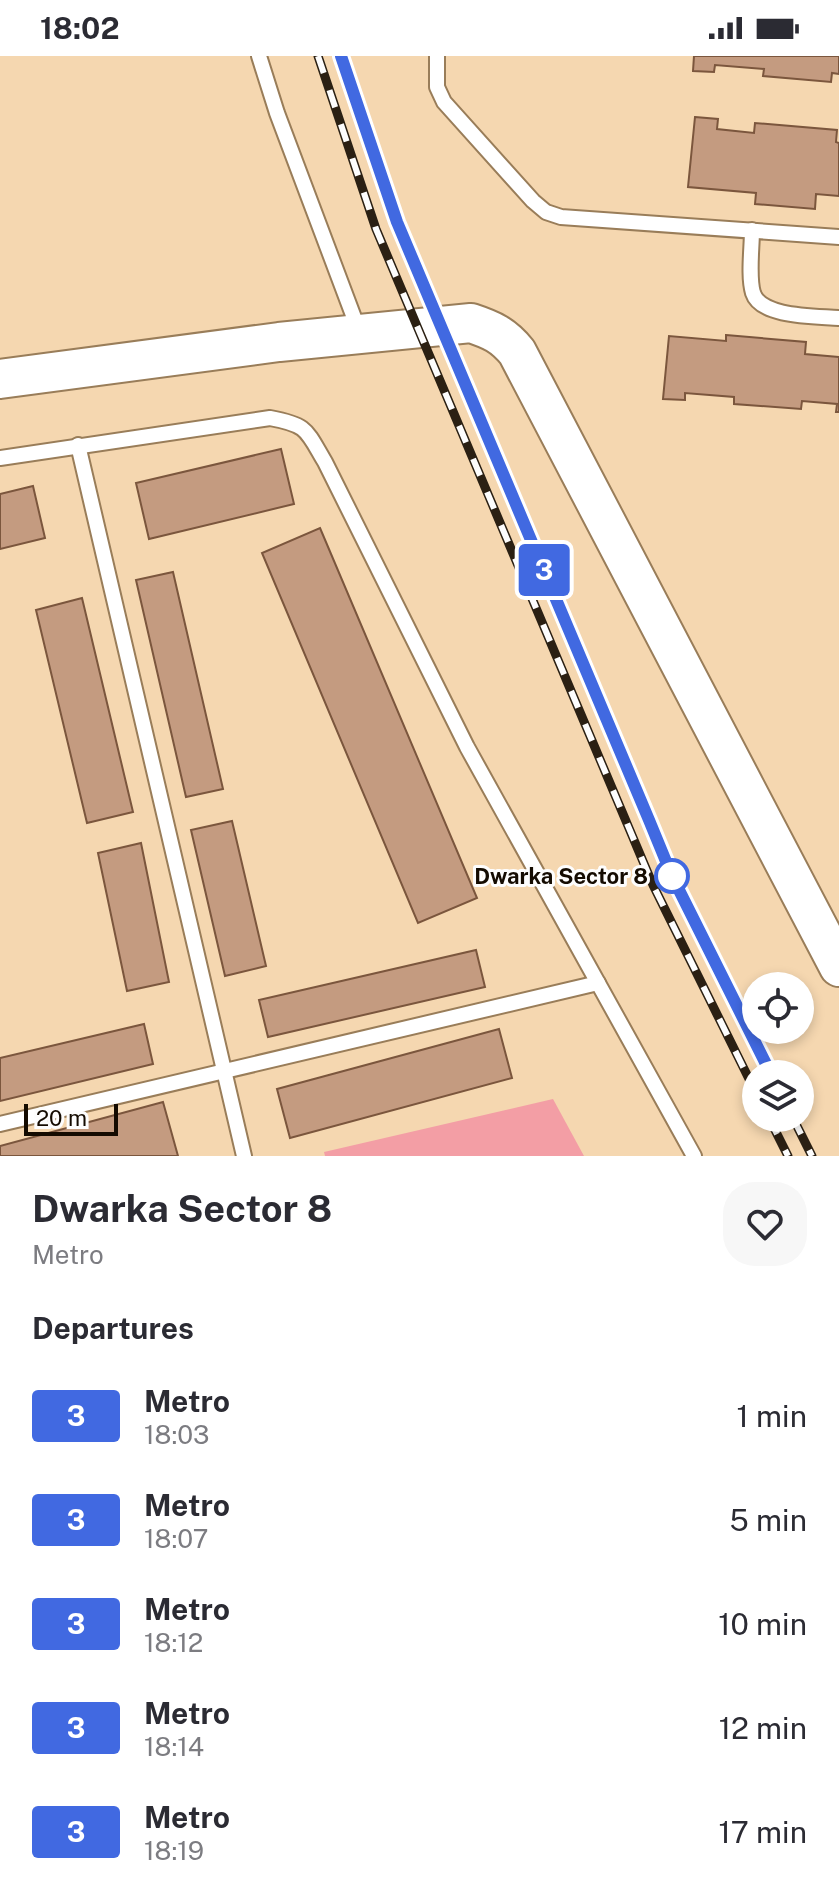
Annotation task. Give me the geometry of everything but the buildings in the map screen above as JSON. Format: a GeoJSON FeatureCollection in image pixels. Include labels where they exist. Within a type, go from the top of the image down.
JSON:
{"type":"FeatureCollection","features":[{"type":"Feature","properties":{"kind":"street"},"geometry":{"type":"LineString","coordinates":[[0,379],[279,342],[471,323],[506,338],[517,352],[839,967]]}},
{"type":"Feature","properties":{"kind":"lane"},"geometry":{"type":"LineString","coordinates":[[259,56],[277,113],[361,335]]}},
{"type":"Feature","properties":{"kind":"lane"},"geometry":{"type":"LineString","coordinates":[[437,56],[437,87],[444,102],[546,212],[561,217],[839,237]]}},
{"type":"Feature","properties":{"kind":"lane"},"geometry":{"type":"LineString","coordinates":[[752,230],[752,291],[757,301],[777,312],[839,318]]}},
{"type":"Feature","properties":{"kind":"lane"},"geometry":{"type":"LineString","coordinates":[[0,458],[270,418],[295,423],[307,432],[325,462],[467,747],[694,1156]]}},
{"type":"Feature","properties":{"kind":"lane"},"geometry":{"type":"LineString","coordinates":[[78,445],[244,1156]]}},
{"type":"Feature","properties":{"kind":"lane"},"geometry":{"type":"LineString","coordinates":[[0,1124],[598,983]]}},
{"type":"Feature","properties":{"kind":"shaded area"},"geometry":{"type":"Polygon","coordinates":[[[553,1099],[584,1156],[325,1156],[324,1152],[553,1099]]]}},
{"type":"Feature","properties":{"kind":"railway"},"geometry":{"type":"LineString","coordinates":[[318,56],[376,229],[653,885],[742,1065]]}},
{"type":"Feature","properties":{"kind":"railway"},"geometry":{"type":"LineString","coordinates":[[341,56],[397,222],[672,876],[764,1060]]}},
{"type":"Feature","properties":{"kind":"railway"},"geometry":{"type":"LineString","coordinates":[[776,1132],[788,1156]]}},
{"type":"Feature","properties":{"kind":"railway"},"geometry":{"type":"LineString","coordinates":[[800,1132],[812,1156]]}},
{"type":"Feature","properties":{"kind":"metro line","name":"3"},"geometry":{"type":"LineString","coordinates":[[341,56],[397,222],[672,876],[764,1060]]}},
{"type":"Feature","properties":{"kind":"place","name":"Dwarka Sector 8"},"geometry":{"type":"Point","coordinates":[672,876]}}]}
